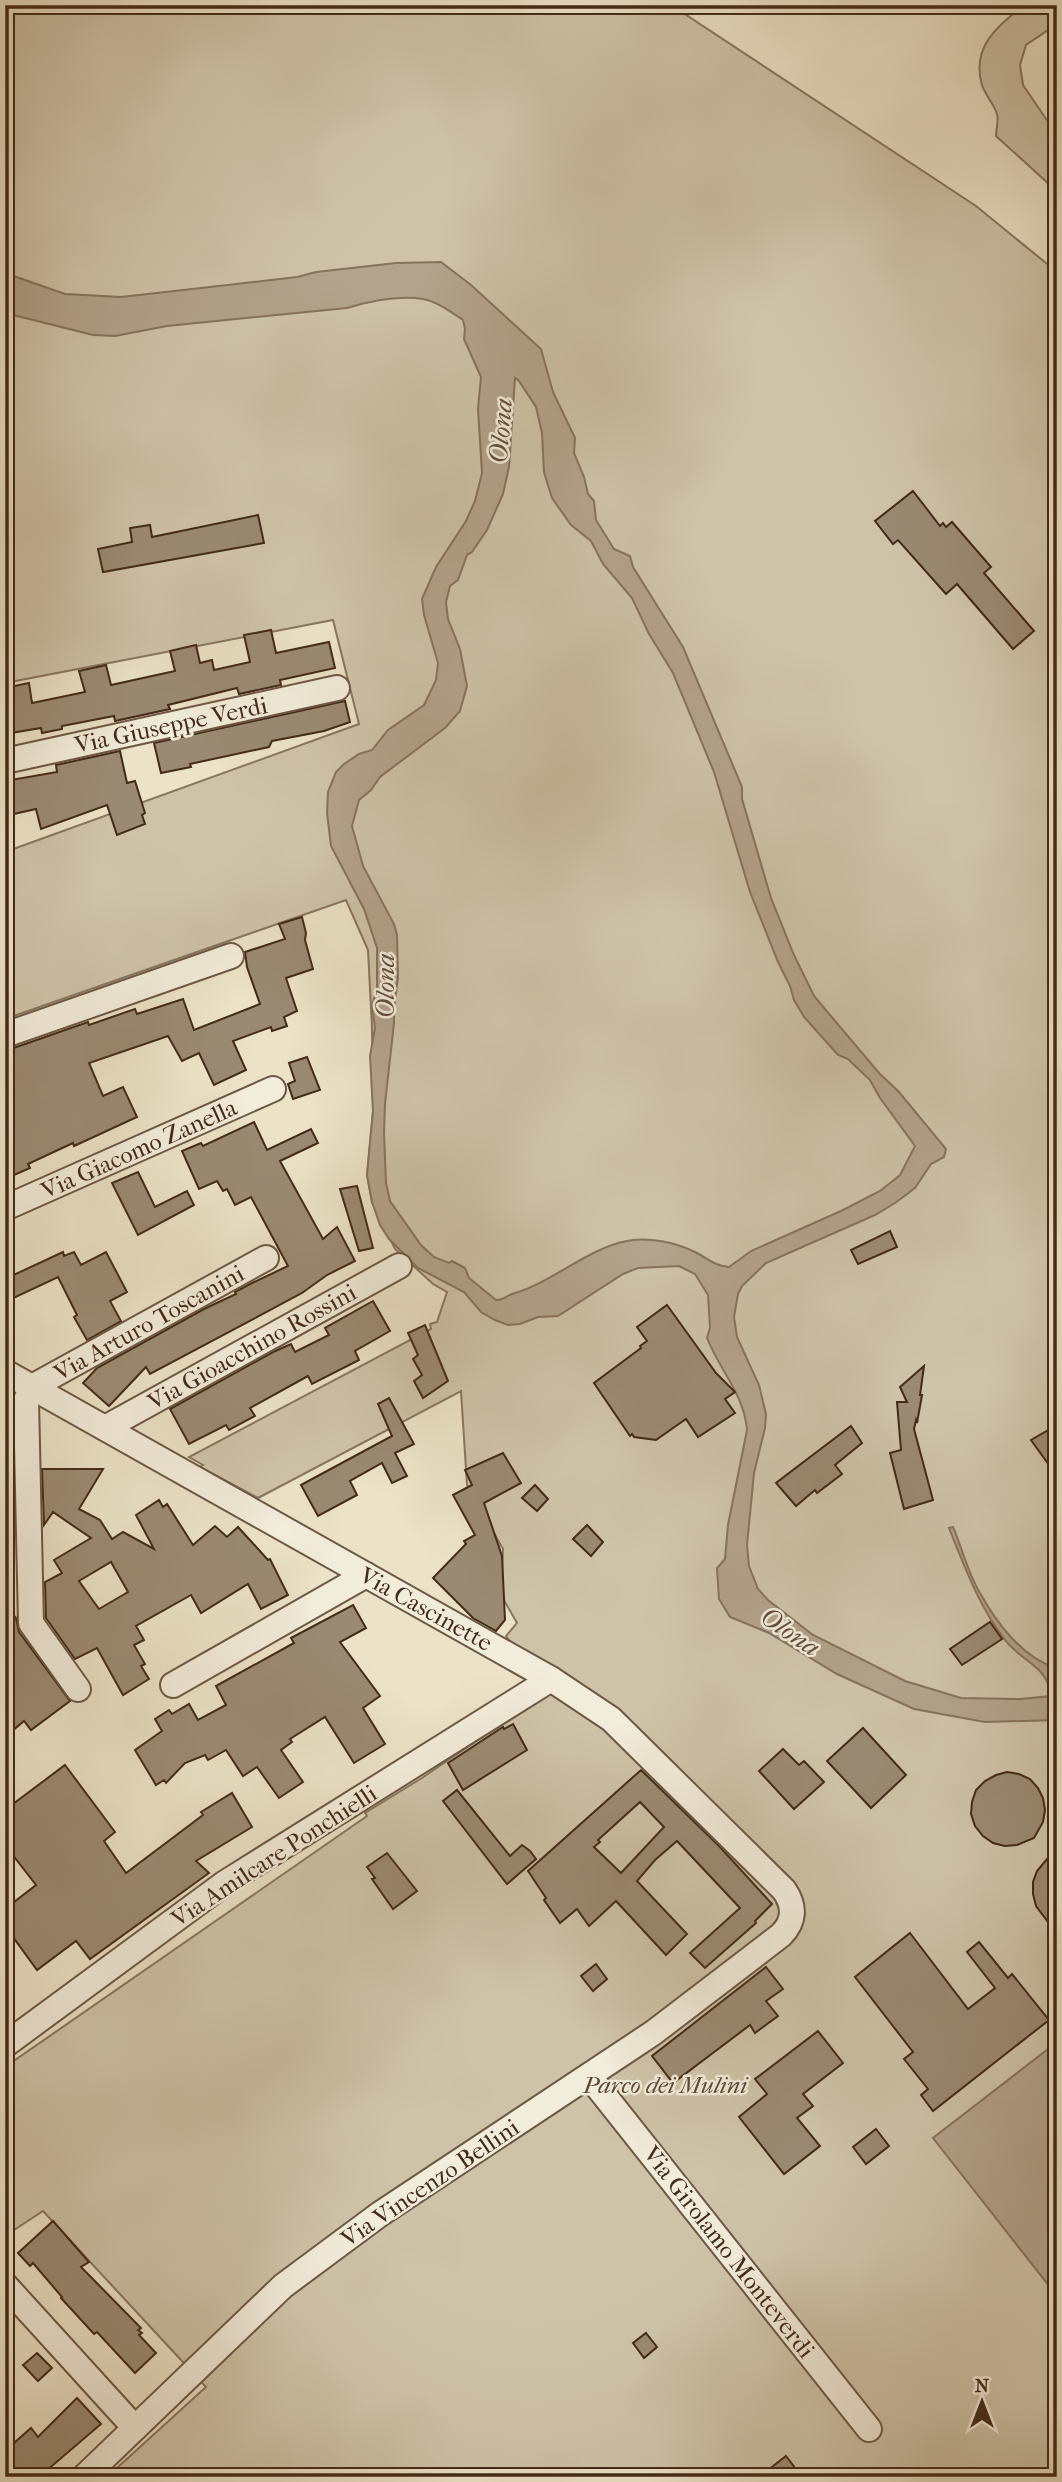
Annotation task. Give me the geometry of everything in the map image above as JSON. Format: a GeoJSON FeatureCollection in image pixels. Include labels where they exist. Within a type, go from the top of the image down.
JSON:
{"type":"FeatureCollection","features":[{"type":"Feature","properties":{"kind":"street","name":"Via Giuseppe Verdi"},"geometry":{"type":"LineString","coordinates":[[5,761],[337,688]]}},
{"type":"Feature","properties":{"kind":"street"},"geometry":{"type":"LineString","coordinates":[[5,1035],[230,956]]}},
{"type":"Feature","properties":{"kind":"street","name":"Via Giacomo Zanella"},"geometry":{"type":"LineString","coordinates":[[5,1208],[273,1089]]}},
{"type":"Feature","properties":{"kind":"street","name":"Via Arturo Toscanini"},"geometry":{"type":"LineString","coordinates":[[32,1387],[266,1258]]}},
{"type":"Feature","properties":{"kind":"street","name":"Via Gioacchino Rossini"},"geometry":{"type":"LineString","coordinates":[[105,1427],[399,1266]]}},
{"type":"Feature","properties":{"kind":"street","name":"Via Cascinette"},"geometry":{"type":"LineString","coordinates":[[5,1371],[551,1679],[611,1719],[784,1891],[789,1897],[793,1914]]}},
{"type":"Feature","properties":{"kind":"street"},"geometry":{"type":"LineString","coordinates":[[32,1387],[26,1400],[31,1623],[78,1689]]}},
{"type":"Feature","properties":{"kind":"street"},"geometry":{"type":"LineString","coordinates":[[173,1685],[366,1575]]}},
{"type":"Feature","properties":{"kind":"street","name":"Via Amilcare Ponchielli"},"geometry":{"type":"LineString","coordinates":[[5,2045],[225,1883],[551,1679]]}},
{"type":"Feature","properties":{"kind":"street","name":"Via Vincenzo Bellini"},"geometry":{"type":"LineString","coordinates":[[85,2477],[283,2286],[380,2214],[653,2033],[781,1935],[791,1922],[793,1914]]}},
{"type":"Feature","properties":{"kind":"street","name":"Via Girolamo Monteverdi"},"geometry":{"type":"LineString","coordinates":[[589,2076],[869,2429]]}},
{"type":"Feature","properties":{"kind":"street"},"geometry":{"type":"LineString","coordinates":[[5,2285],[135,2428]]}},
{"type":"Feature","properties":{"kind":"green space","name":"Parco dei Mulini"},"geometry":{"type":"Polygon","coordinates":[[[5,5],[671,5],[976,206],[1057,272],[1057,2477],[107,2477],[206,2387],[43,2211],[5,2236],[5,2067],[367,1816],[365,1813],[422,1778],[536,1700],[533,1672],[506,1636],[517,1623],[501,1595],[503,1549],[467,1485],[461,1391],[258,1498],[200,1467],[203,1465],[189,1457],[431,1329],[430,1324],[437,1322],[447,1292],[433,1284],[395,1249],[372,1202],[367,1175],[373,1111],[368,950],[346,900],[5,1019],[5,852],[359,724],[333,620],[5,683],[5,5]]]}},
{"type":"Feature","properties":{"kind":"green space"},"geometry":{"type":"Polygon","coordinates":[[[1025,5],[1057,5],[1057,24],[1026,45],[1020,65],[1023,85],[1057,135],[1057,194],[996,136],[997,114],[982,85],[980,60],[983,49],[996,29],[1025,5]]]}},
{"type":"Feature","properties":{"kind":"water","name":"Olona"},"geometry":{"type":"Polygon","coordinates":[[[441,262],[471,285],[541,349],[553,392],[575,438],[574,453],[588,494],[594,501],[596,520],[614,549],[630,556],[633,567],[683,647],[742,787],[742,799],[771,898],[814,996],[946,1149],[944,1157],[931,1164],[915,1188],[895,1203],[875,1215],[766,1263],[742,1286],[738,1294],[734,1317],[737,1337],[759,1385],[766,1414],[754,1473],[747,1545],[749,1566],[758,1589],[813,1635],[905,1681],[961,1698],[1020,1699],[1051,1696],[1049,1686],[1040,1671],[1012,1648],[988,1614],[949,1528],[953,1527],[972,1577],[994,1616],[1022,1648],[1033,1657],[1057,1668],[1057,1720],[985,1722],[914,1709],[837,1674],[769,1633],[730,1617],[719,1599],[717,1568],[725,1559],[728,1525],[747,1430],[741,1405],[707,1338],[710,1328],[708,1295],[695,1274],[679,1266],[638,1268],[623,1274],[558,1316],[538,1317],[520,1324],[508,1325],[481,1312],[464,1292],[418,1268],[389,1239],[380,1225],[367,1175],[373,1111],[370,1056],[375,1028],[372,1006],[377,987],[377,948],[364,909],[331,846],[327,813],[328,792],[336,772],[344,764],[359,754],[372,750],[388,730],[424,705],[436,680],[438,663],[422,599],[436,567],[466,521],[475,501],[482,473],[478,409],[481,377],[464,339],[463,320],[434,302],[394,298],[347,308],[167,326],[115,336],[93,335],[5,313],[5,273],[65,294],[121,297],[396,263],[441,262]],[[515,378],[509,467],[503,494],[487,530],[467,555],[458,580],[450,586],[446,602],[448,619],[460,649],[467,686],[460,711],[445,728],[380,777],[371,790],[359,800],[352,826],[363,866],[394,924],[397,935],[398,977],[384,1133],[386,1183],[390,1201],[421,1245],[434,1257],[449,1263],[452,1261],[465,1268],[469,1278],[496,1300],[544,1281],[599,1250],[627,1241],[653,1240],[670,1243],[729,1267],[751,1251],[880,1191],[900,1175],[915,1146],[870,1080],[848,1059],[838,1055],[804,1017],[794,1000],[750,892],[714,772],[673,673],[649,634],[632,598],[603,564],[591,541],[571,525],[552,498],[544,472],[542,433],[536,407],[515,378]]]}},
{"type":"Feature","properties":{"kind":"water"},"geometry":{"type":"Polygon","coordinates":[[[1057,2042],[1057,2296],[933,2138],[1057,2042]]]}},
{"type":"Feature","properties":{"kind":"building"},"geometry":{"type":"Polygon","coordinates":[[[913,491],[940,526],[943,523],[946,527],[952,522],[991,567],[984,573],[1034,631],[1013,649],[957,584],[946,594],[898,540],[893,544],[875,521],[913,491]]]}},
{"type":"Feature","properties":{"kind":"building"},"geometry":{"type":"Polygon","coordinates":[[[258,515],[264,543],[103,572],[98,549],[132,542],[130,528],[150,525],[152,537],[258,515]]]}},
{"type":"Feature","properties":{"kind":"building"},"geometry":{"type":"Polygon","coordinates":[[[271,630],[276,653],[329,642],[335,668],[280,680],[281,685],[239,694],[237,688],[168,705],[170,709],[115,721],[114,716],[62,726],[62,729],[42,733],[41,728],[5,734],[5,688],[29,683],[32,703],[85,692],[79,671],[106,665],[111,685],[175,671],[170,651],[196,645],[200,663],[212,660],[214,670],[250,662],[244,635],[271,630]]]}},
{"type":"Feature","properties":{"kind":"building"},"geometry":{"type":"Polygon","coordinates":[[[345,701],[350,722],[324,731],[272,741],[269,747],[161,773],[154,743],[345,701]]]}},
{"type":"Feature","properties":{"kind":"building"},"geometry":{"type":"Polygon","coordinates":[[[120,751],[127,783],[135,781],[145,813],[142,815],[145,824],[117,835],[107,805],[41,829],[36,809],[5,816],[5,781],[57,772],[56,765],[120,751]]]}},
{"type":"Feature","properties":{"kind":"building"},"geometry":{"type":"Polygon","coordinates":[[[302,917],[313,969],[286,978],[297,1011],[284,1017],[287,1026],[272,1031],[271,1027],[233,1041],[246,1070],[214,1085],[199,1053],[182,1061],[168,1036],[89,1063],[103,1096],[123,1087],[137,1117],[28,1164],[30,1168],[5,1179],[5,1051],[88,1022],[89,1025],[135,1009],[137,1014],[183,999],[194,1030],[260,1004],[247,967],[245,952],[285,939],[279,924],[302,917]]]}},
{"type":"Feature","properties":{"kind":"building"},"geometry":{"type":"Polygon","coordinates":[[[307,1057],[320,1090],[293,1099],[288,1084],[295,1081],[289,1063],[307,1057]]]}},
{"type":"Feature","properties":{"kind":"building"},"geometry":{"type":"Polygon","coordinates":[[[254,1122],[267,1150],[311,1129],[318,1143],[280,1161],[323,1239],[337,1227],[355,1261],[327,1275],[302,1293],[150,1374],[146,1367],[109,1406],[83,1383],[97,1368],[288,1266],[251,1197],[235,1205],[227,1189],[223,1191],[217,1181],[199,1189],[182,1151],[201,1143],[203,1146],[254,1122]]]}},
{"type":"Feature","properties":{"kind":"building"},"geometry":{"type":"Polygon","coordinates":[[[138,1172],[155,1207],[187,1191],[194,1205],[138,1235],[112,1183],[138,1172]]]}},
{"type":"Feature","properties":{"kind":"building"},"geometry":{"type":"Polygon","coordinates":[[[357,1186],[373,1248],[359,1251],[340,1189],[357,1186]]]}},
{"type":"Feature","properties":{"kind":"building"},"geometry":{"type":"Polygon","coordinates":[[[890,1231],[897,1247],[858,1264],[851,1250],[890,1231]]]}},
{"type":"Feature","properties":{"kind":"building"},"geometry":{"type":"Polygon","coordinates":[[[63,1252],[64,1256],[74,1252],[81,1265],[106,1252],[127,1292],[110,1301],[121,1321],[87,1340],[74,1317],[77,1315],[58,1277],[5,1302],[5,1279],[63,1252]]]}},
{"type":"Feature","properties":{"kind":"building"},"geometry":{"type":"Polygon","coordinates":[[[373,1301],[390,1331],[355,1351],[359,1360],[312,1384],[308,1376],[250,1408],[255,1416],[229,1430],[226,1425],[189,1444],[170,1409],[273,1352],[291,1344],[295,1352],[329,1335],[325,1328],[373,1301]]]}},
{"type":"Feature","properties":{"kind":"building"},"geometry":{"type":"Polygon","coordinates":[[[667,1305],[716,1373],[735,1392],[725,1399],[735,1413],[698,1437],[686,1419],[656,1440],[634,1437],[632,1434],[630,1436],[594,1383],[641,1348],[647,1341],[637,1327],[667,1305]]]}},
{"type":"Feature","properties":{"kind":"building"},"geometry":{"type":"Polygon","coordinates":[[[425,1325],[448,1381],[423,1398],[414,1381],[422,1375],[413,1359],[418,1355],[408,1333],[425,1325]]]}},
{"type":"Feature","properties":{"kind":"building"},"geometry":{"type":"Polygon","coordinates":[[[924,1366],[922,1395],[914,1429],[933,1500],[904,1509],[890,1453],[901,1450],[897,1402],[907,1402],[900,1387],[924,1366]]]}},
{"type":"Feature","properties":{"kind":"building"},"geometry":{"type":"Polygon","coordinates":[[[389,1398],[414,1444],[395,1453],[407,1476],[392,1483],[382,1463],[350,1481],[357,1495],[318,1516],[301,1485],[392,1436],[378,1404],[389,1398]]]}},
{"type":"Feature","properties":{"kind":"building"},"geometry":{"type":"Polygon","coordinates":[[[1057,1425],[1057,1476],[1031,1440],[1057,1425]]]}},
{"type":"Feature","properties":{"kind":"building"},"geometry":{"type":"Polygon","coordinates":[[[851,1426],[862,1443],[835,1465],[842,1474],[817,1493],[815,1490],[796,1506],[776,1483],[851,1426]]]}},
{"type":"Feature","properties":{"kind":"building"},"geometry":{"type":"Polygon","coordinates":[[[503,1453],[521,1483],[484,1503],[502,1556],[505,1620],[496,1631],[473,1618],[433,1578],[466,1544],[464,1541],[475,1535],[453,1495],[472,1485],[465,1470],[503,1453]]]}},
{"type":"Feature","properties":{"kind":"building"},"geometry":{"type":"Polygon","coordinates":[[[42,1469],[103,1469],[79,1509],[100,1520],[112,1539],[123,1532],[154,1549],[136,1515],[159,1500],[163,1507],[167,1504],[193,1545],[215,1526],[227,1537],[238,1527],[268,1560],[270,1559],[288,1595],[261,1609],[248,1584],[201,1613],[191,1595],[136,1626],[144,1640],[134,1645],[145,1664],[141,1666],[149,1679],[123,1695],[97,1648],[75,1659],[46,1618],[45,1582],[62,1573],[54,1560],[91,1538],[53,1512],[44,1525],[42,1469]],[[111,1562],[79,1581],[99,1609],[128,1592],[111,1562]]]}},
{"type":"Feature","properties":{"kind":"building"},"geometry":{"type":"Polygon","coordinates":[[[535,1485],[548,1499],[537,1511],[522,1498],[535,1485]]]}},
{"type":"Feature","properties":{"kind":"building"},"geometry":{"type":"Polygon","coordinates":[[[587,1525],[603,1542],[591,1556],[573,1539],[587,1525]]]}},
{"type":"Feature","properties":{"kind":"building"},"geometry":{"type":"Polygon","coordinates":[[[5,1604],[16,1618],[19,1632],[70,1701],[31,1730],[24,1721],[5,1737],[5,1604]]]}},
{"type":"Feature","properties":{"kind":"building"},"geometry":{"type":"Polygon","coordinates":[[[353,1605],[366,1628],[340,1642],[380,1696],[363,1708],[385,1744],[354,1763],[325,1717],[290,1739],[292,1742],[281,1750],[303,1782],[279,1798],[257,1767],[243,1776],[226,1750],[208,1760],[205,1755],[185,1763],[166,1783],[164,1780],[156,1785],[135,1750],[162,1731],[155,1719],[169,1710],[172,1714],[189,1704],[198,1720],[226,1705],[216,1686],[294,1643],[291,1638],[353,1605]]]}},
{"type":"Feature","properties":{"kind":"building"},"geometry":{"type":"Polygon","coordinates":[[[990,1622],[1002,1639],[962,1665],[950,1649],[990,1622]]]}},
{"type":"Feature","properties":{"kind":"building"},"geometry":{"type":"Polygon","coordinates":[[[513,1724],[527,1750],[463,1790],[448,1763],[503,1727],[504,1729],[513,1724]]]}},
{"type":"Feature","properties":{"kind":"building"},"geometry":{"type":"Polygon","coordinates":[[[863,1728],[906,1775],[871,1808],[827,1761],[863,1728]]]}},
{"type":"Feature","properties":{"kind":"building"},"geometry":{"type":"Polygon","coordinates":[[[783,1749],[799,1765],[804,1761],[824,1782],[794,1809],[759,1771],[783,1749]]]}},
{"type":"Feature","properties":{"kind":"building"},"geometry":{"type":"Polygon","coordinates":[[[65,1765],[115,1832],[104,1841],[126,1873],[203,1815],[201,1812],[232,1793],[252,1827],[196,1861],[209,1873],[90,1959],[76,1941],[37,1970],[5,1926],[5,1909],[36,1885],[5,1845],[5,1810],[65,1765]]]}},
{"type":"Feature","properties":{"kind":"building"},"geometry":{"type":"Polygon","coordinates":[[[641,1770],[719,1846],[772,1904],[756,1923],[705,1968],[690,1953],[740,1908],[677,1841],[655,1860],[637,1881],[687,1934],[666,1955],[616,1901],[589,1926],[577,1909],[560,1923],[528,1871],[641,1770]],[[640,1802],[598,1840],[600,1842],[594,1847],[621,1873],[664,1827],[640,1802]]]}},
{"type":"Feature","properties":{"kind":"building"},"geometry":{"type":"Polygon","coordinates":[[[1007,1772],[1030,1779],[1043,1798],[1045,1810],[1043,1822],[1034,1838],[1017,1845],[1005,1846],[993,1843],[983,1836],[975,1826],[971,1814],[976,1790],[985,1781],[1007,1772]]]}},
{"type":"Feature","properties":{"kind":"building"},"geometry":{"type":"Polygon","coordinates":[[[457,1790],[510,1856],[522,1845],[536,1859],[507,1884],[443,1801],[457,1790]]]}},
{"type":"Feature","properties":{"kind":"building"},"geometry":{"type":"Polygon","coordinates":[[[1057,1847],[1057,1934],[1036,1906],[1033,1882],[1037,1871],[1057,1847]]]}},
{"type":"Feature","properties":{"kind":"building"},"geometry":{"type":"Polygon","coordinates":[[[387,1853],[417,1891],[393,1909],[367,1867],[387,1853]]]}},
{"type":"Feature","properties":{"kind":"building"},"geometry":{"type":"Polygon","coordinates":[[[910,1933],[968,2009],[995,1988],[967,1952],[979,1942],[1008,1978],[1012,1974],[1049,2020],[933,2111],[921,2095],[928,2089],[904,2059],[913,2052],[855,1977],[910,1933]]]}},
{"type":"Feature","properties":{"kind":"building"},"geometry":{"type":"Polygon","coordinates":[[[596,1964],[607,1979],[593,1991],[581,1976],[596,1964]]]}},
{"type":"Feature","properties":{"kind":"building"},"geometry":{"type":"Polygon","coordinates":[[[766,1967],[783,1989],[766,2001],[778,2016],[755,2033],[750,2025],[673,2083],[652,2056],[766,1967]]]}},
{"type":"Feature","properties":{"kind":"building"},"geometry":{"type":"Polygon","coordinates":[[[818,2031],[843,2063],[803,2094],[813,2106],[797,2118],[820,2146],[784,2174],[739,2117],[767,2094],[755,2079],[818,2031]]]}},
{"type":"Feature","properties":{"kind":"building"},"geometry":{"type":"Polygon","coordinates":[[[876,2129],[889,2146],[866,2164],[853,2147],[876,2129]]]}},
{"type":"Feature","properties":{"kind":"building"},"geometry":{"type":"Polygon","coordinates":[[[53,2221],[89,2262],[81,2267],[141,2328],[138,2330],[142,2333],[139,2335],[156,2353],[135,2373],[97,2332],[94,2334],[33,2263],[30,2266],[18,2253],[53,2221]]]}},
{"type":"Feature","properties":{"kind":"building"},"geometry":{"type":"Polygon","coordinates":[[[646,2333],[657,2347],[644,2358],[633,2343],[646,2333]]]}},
{"type":"Feature","properties":{"kind":"building"},"geometry":{"type":"Polygon","coordinates":[[[37,2353],[52,2368],[38,2381],[23,2365],[37,2353]]]}},
{"type":"Feature","properties":{"kind":"building"},"geometry":{"type":"Polygon","coordinates":[[[77,2398],[101,2424],[39,2477],[13,2477],[5,2468],[5,2451],[31,2428],[38,2437],[77,2398]]]}},
{"type":"Feature","properties":{"kind":"building"},"geometry":{"type":"Polygon","coordinates":[[[786,2456],[802,2477],[759,2477],[786,2456]]]}}]}
